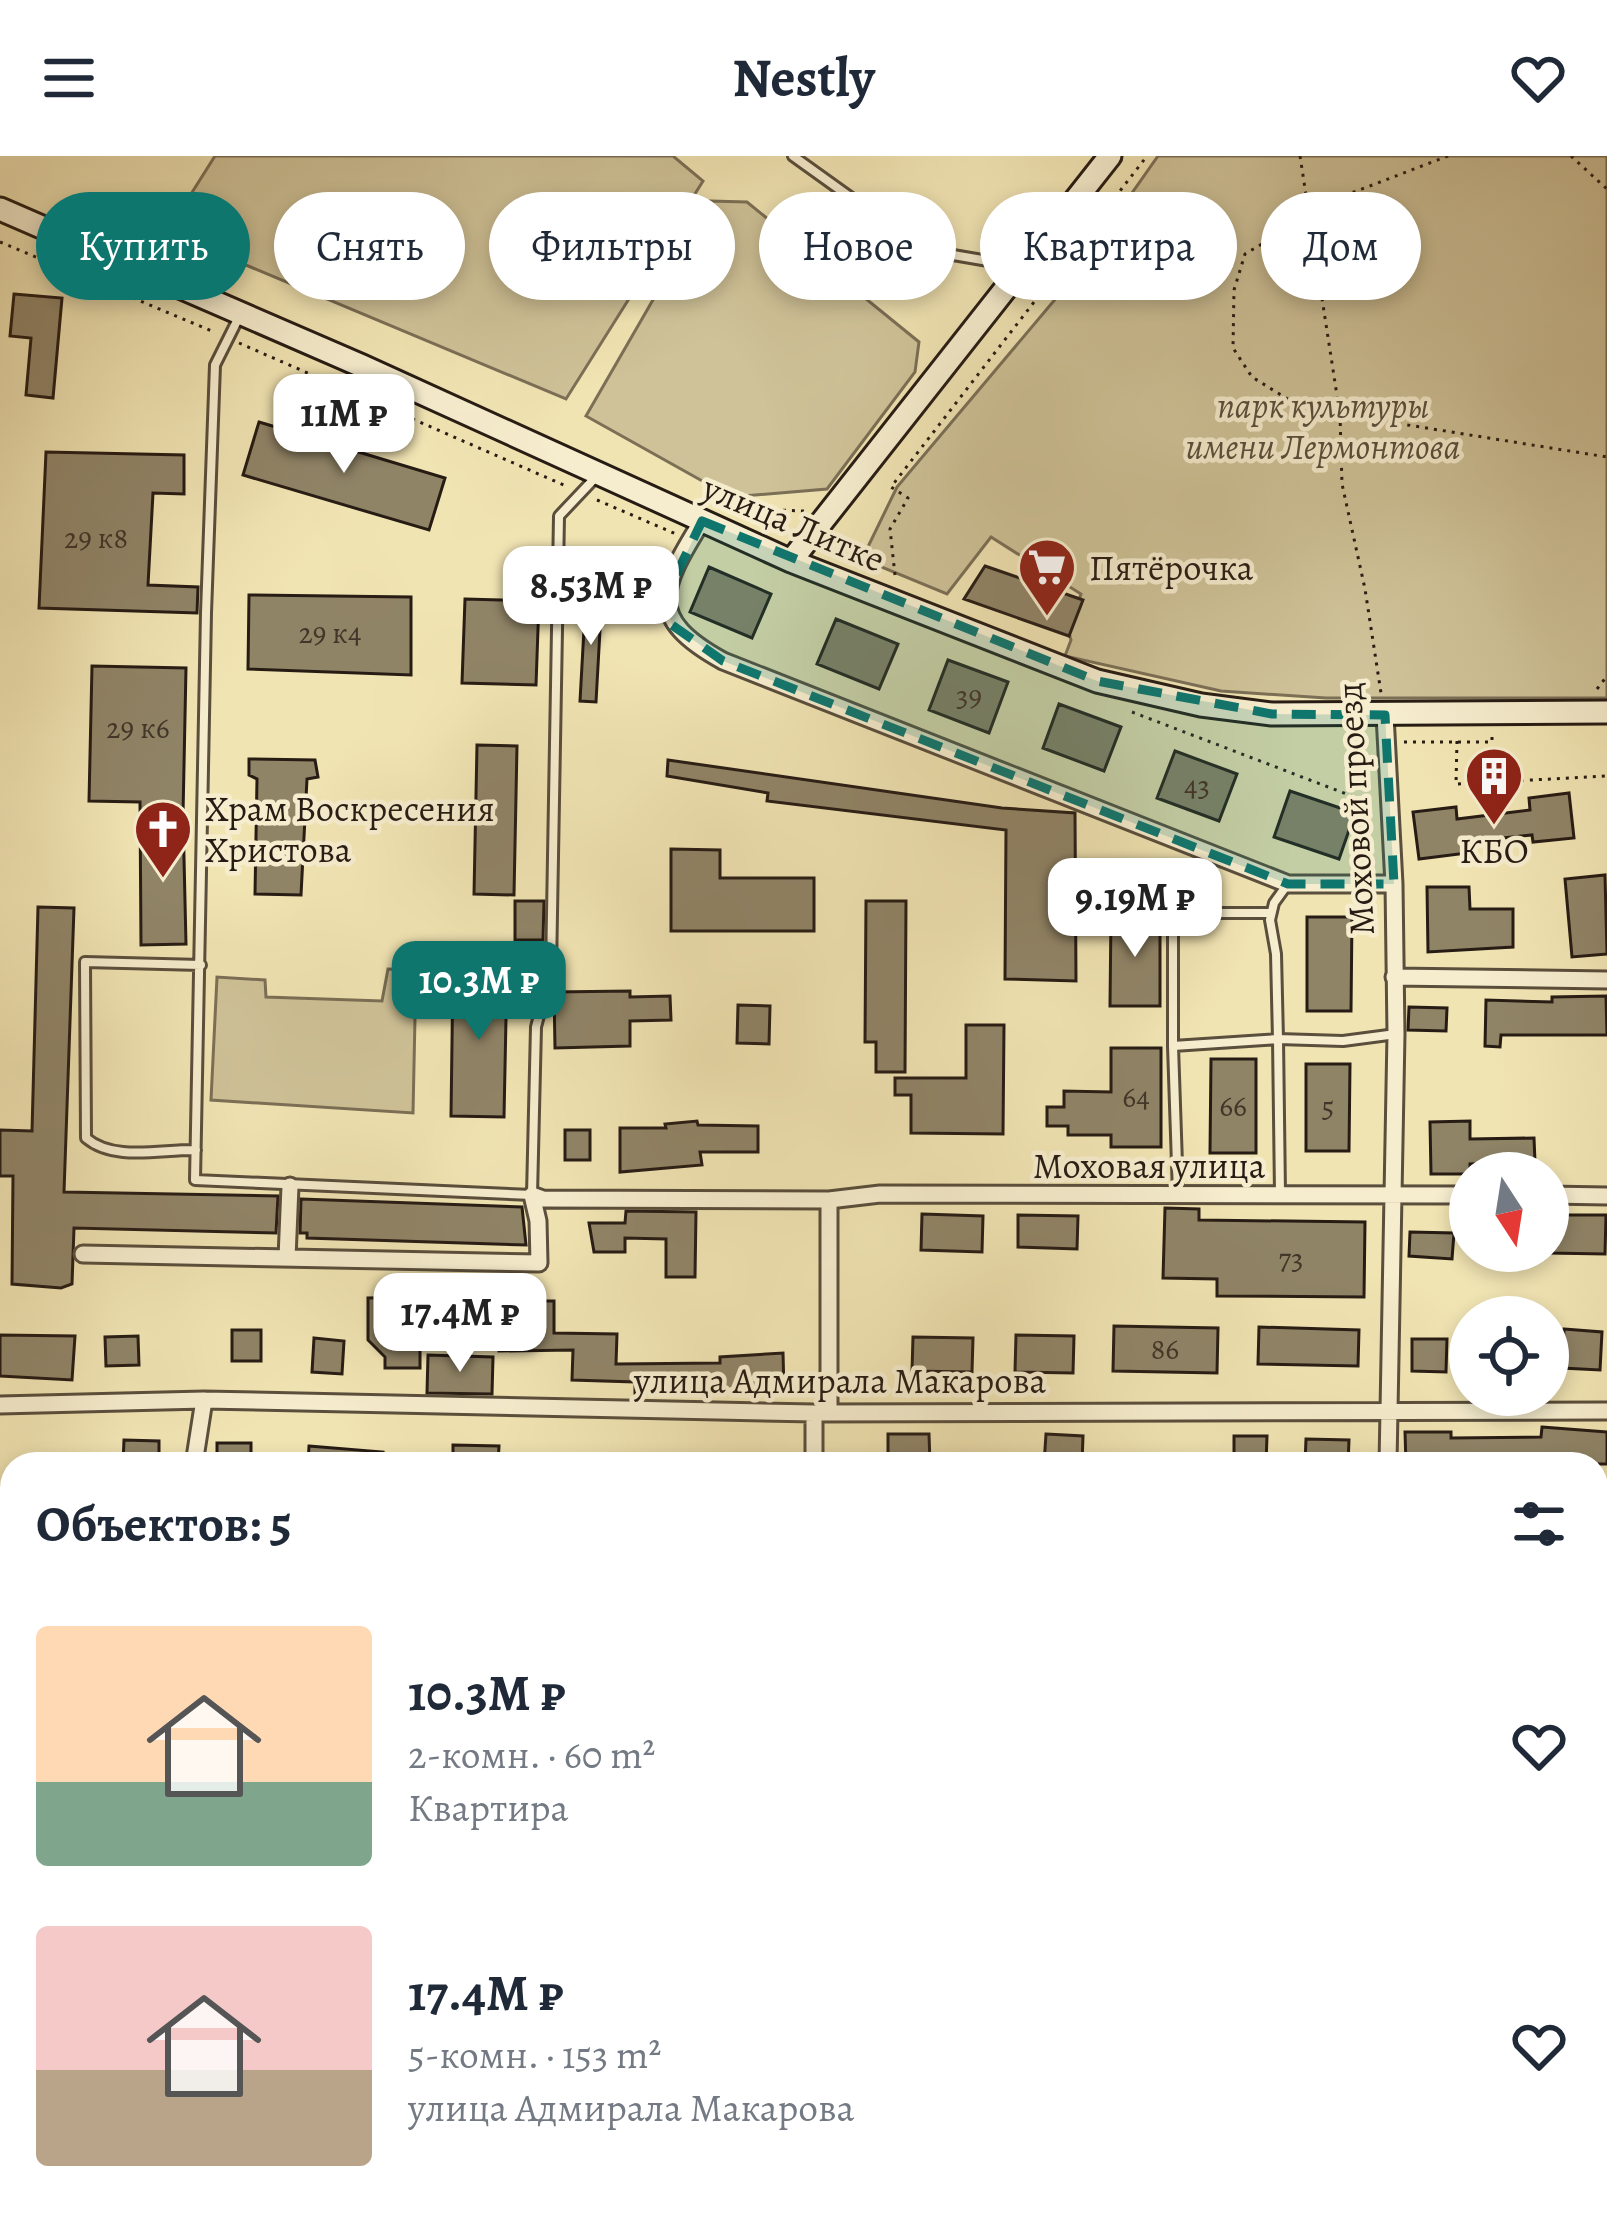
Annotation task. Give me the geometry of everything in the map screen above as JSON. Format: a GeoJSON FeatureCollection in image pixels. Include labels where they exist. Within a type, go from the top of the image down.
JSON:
{"type":"FeatureCollection","features":[{"type":"Feature","properties":{"kind":"main road"},"geometry":{"type":"LineString","coordinates":[[1082,192],[1110,156]]}},
{"type":"Feature","properties":{"kind":"main road","name":"улица Литке"},"geometry":{"type":"LineString","coordinates":[[0,209],[791,561],[1097,681],[1249,711],[1384,715],[1599,704]]}},
{"type":"Feature","properties":{"kind":"main road"},"geometry":{"type":"LineString","coordinates":[[791,561],[997,300]]}},
{"type":"Feature","properties":{"kind":"street"},"geometry":{"type":"LineString","coordinates":[[702,521],[666,596],[672,625],[689,642],[723,661],[1288,884],[1394,884]]}},
{"type":"Feature","properties":{"kind":"street","name":"Моховой проезд"},"geometry":{"type":"LineString","coordinates":[[1384,715],[1394,884],[1396,1034],[1388,1452]]}},
{"type":"Feature","properties":{"kind":"street"},"geometry":{"type":"LineString","coordinates":[[1394,976],[1607,980]]}},
{"type":"Feature","properties":{"kind":"street"},"geometry":{"type":"LineString","coordinates":[[287,1258],[290,1186]]}},
{"type":"Feature","properties":{"kind":"street","name":"Моховая улица"},"geometry":{"type":"LineString","coordinates":[[532,1195],[543,1199],[829,1200],[880,1194],[1449,1195]]}},
{"type":"Feature","properties":{"kind":"street"},"geometry":{"type":"LineString","coordinates":[[83,1255],[539,1263],[532,1195]]}},
{"type":"Feature","properties":{"kind":"street"},"geometry":{"type":"LineString","coordinates":[[1569,1195],[1607,1196]]}},
{"type":"Feature","properties":{"kind":"street"},"geometry":{"type":"LineString","coordinates":[[816,1452],[829,1200]]}},
{"type":"Feature","properties":{"kind":"street"},"geometry":{"type":"LineString","coordinates":[[196,1452],[204,1400]]}},
{"type":"Feature","properties":{"kind":"street","name":"улица Адмирала Макарова"},"geometry":{"type":"LineString","coordinates":[[0,1405],[204,1400],[821,1412],[1607,1412]]}},
{"type":"Feature","properties":{"kind":"lane"},"geometry":{"type":"LineString","coordinates":[[794,156],[924,250],[980,260]]}},
{"type":"Feature","properties":{"kind":"lane"},"geometry":{"type":"LineString","coordinates":[[241,313],[215,365],[196,1180],[532,1195],[536,1027],[551,970],[559,516],[601,475]]}},
{"type":"Feature","properties":{"kind":"lane"},"geometry":{"type":"LineString","coordinates":[[1280,1195],[1271,913],[1288,884]]}},
{"type":"Feature","properties":{"kind":"lane"},"geometry":{"type":"LineString","coordinates":[[1178,1195],[1173,913],[1271,913]]}},
{"type":"Feature","properties":{"kind":"lane"},"geometry":{"type":"LineString","coordinates":[[196,1150],[115,1151],[96,1147],[86,1138],[85,962],[201,965]]}},
{"type":"Feature","properties":{"kind":"lane"},"geometry":{"type":"LineString","coordinates":[[1173,1046],[1278,1039],[1343,1041],[1396,1034]]}},
{"type":"Feature","properties":{"kind":"path"},"geometry":{"type":"LineString","coordinates":[[896,575],[890,529],[908,498],[891,487],[1147,156]]}},
{"type":"Feature","properties":{"kind":"path","name":"Моховой проезд"},"geometry":{"type":"LineString","coordinates":[[1300,156],[1306,192]]}},
{"type":"Feature","properties":{"kind":"path"},"geometry":{"type":"LineString","coordinates":[[1354,192],[1448,156]]}},
{"type":"Feature","properties":{"kind":"path"},"geometry":{"type":"LineString","coordinates":[[1571,156],[1607,189]]}},
{"type":"Feature","properties":{"kind":"path"},"geometry":{"type":"LineString","coordinates":[[1261,244],[1245,254],[1234,290],[1232,348],[1252,377],[1280,395],[1303,408],[1607,457]]}},
{"type":"Feature","properties":{"kind":"path","name":"Моховой проезд"},"geometry":{"type":"LineString","coordinates":[[1322,300],[1340,415],[1342,484],[1365,589],[1384,715]]}},
{"type":"Feature","properties":{"kind":"path"},"geometry":{"type":"LineString","coordinates":[[1599,704],[1607,676]]}},
{"type":"Feature","properties":{"kind":"path"},"geometry":{"type":"LineString","coordinates":[[1386,742],[1492,742],[1492,724]]}},
{"type":"Feature","properties":{"kind":"path"},"geometry":{"type":"LineString","coordinates":[[1456,741],[1456,784],[1607,776]]}},
{"type":"Feature","properties":{"kind":"highlighted area"},"geometry":{"type":"Polygon","coordinates":[[[702,521],[1097,681],[1272,714],[1385,715],[1394,884],[1288,884],[723,661],[672,625],[666,596],[702,521]]]}},
{"type":"Feature","properties":{"kind":"green space"},"geometry":{"type":"Polygon","coordinates":[[[215,156],[673,156],[703,181],[696,192],[489,192],[489,300],[628,300],[566,399],[329,300],[465,300],[465,192],[274,192],[274,277],[250,267],[250,192],[192,192],[215,156]]]}},
{"type":"Feature","properties":{"kind":"green space","name":"парк культуры имени Лермонтова"},"geometry":{"type":"Polygon","coordinates":[[[1158,156],[1607,156],[1607,698],[1326,698],[1221,691],[1065,656],[1081,594],[991,537],[947,594],[862,559],[897,487],[1055,300],[1237,300],[1237,192],[1133,192],[1158,156]]]}},
{"type":"Feature","properties":{"kind":"green space"},"geometry":{"type":"Polygon","coordinates":[[[735,202],[747,202],[759,212],[759,300],[867,300],[919,342],[915,372],[827,489],[731,497],[586,416],[653,300],[735,300],[735,202]]]}},
{"type":"Feature","properties":{"kind":"green space"},"geometry":{"type":"Polygon","coordinates":[[[388,969],[416,970],[413,1113],[211,1100],[217,977],[265,980],[266,997],[382,1001],[388,969]]]}},
{"type":"Feature","properties":{"kind":"building"},"geometry":{"type":"Polygon","coordinates":[[[14,294],[62,300],[53,398],[26,395],[31,338],[10,336],[14,294]]]}},
{"type":"Feature","properties":{"kind":"building"},"geometry":{"type":"Polygon","coordinates":[[[259,422],[445,478],[429,530],[243,475],[259,422]]]}},
{"type":"Feature","properties":{"kind":"building"},"geometry":{"type":"Polygon","coordinates":[[[46,452],[184,455],[184,494],[153,493],[148,585],[198,587],[197,613],[39,608],[46,452]]]}},
{"type":"Feature","properties":{"kind":"building","name":"Пятёрочка"},"geometry":{"type":"Polygon","coordinates":[[[985,566],[1083,600],[1069,636],[964,599],[985,566]]]}},
{"type":"Feature","properties":{"kind":"building"},"geometry":{"type":"Polygon","coordinates":[[[709,567],[771,594],[752,638],[690,612],[709,567]]]}},
{"type":"Feature","properties":{"kind":"building"},"geometry":{"type":"Polygon","coordinates":[[[586,593],[602,594],[596,702],[580,701],[586,593]]]}},
{"type":"Feature","properties":{"kind":"building"},"geometry":{"type":"Polygon","coordinates":[[[249,595],[411,597],[411,675],[248,669],[249,595]]]}},
{"type":"Feature","properties":{"kind":"building"},"geometry":{"type":"Polygon","coordinates":[[[465,599],[539,601],[536,685],[462,683],[465,599]]]}},
{"type":"Feature","properties":{"kind":"building"},"geometry":{"type":"Polygon","coordinates":[[[836,619],[898,644],[879,689],[817,664],[836,619]]]}},
{"type":"Feature","properties":{"kind":"building"},"geometry":{"type":"Polygon","coordinates":[[[948,660],[1008,682],[989,733],[929,710],[948,660]]]}},
{"type":"Feature","properties":{"kind":"building"},"geometry":{"type":"Polygon","coordinates":[[[92,666],[186,668],[186,944],[141,945],[140,802],[89,801],[92,666]]]}},
{"type":"Feature","properties":{"kind":"building"},"geometry":{"type":"Polygon","coordinates":[[[1059,704],[1121,727],[1104,771],[1043,748],[1059,704]]]}},
{"type":"Feature","properties":{"kind":"building"},"geometry":{"type":"Polygon","coordinates":[[[477,745],[517,746],[514,895],[474,894],[477,745]]]}},
{"type":"Feature","properties":{"kind":"building"},"geometry":{"type":"Polygon","coordinates":[[[1175,751],[1237,774],[1219,821],[1157,798],[1175,751]]]}},
{"type":"Feature","properties":{"kind":"building"},"geometry":{"type":"Polygon","coordinates":[[[249,759],[315,760],[318,777],[307,779],[301,895],[255,894],[257,779],[249,775],[249,759]]]}},
{"type":"Feature","properties":{"kind":"building"},"geometry":{"type":"Polygon","coordinates":[[[668,760],[1002,808],[1075,813],[1076,981],[1005,979],[1006,830],[767,801],[768,793],[667,776],[668,760]]]}},
{"type":"Feature","properties":{"kind":"building"},"geometry":{"type":"Polygon","coordinates":[[[1290,791],[1355,813],[1339,859],[1274,837],[1290,791]]]}},
{"type":"Feature","properties":{"kind":"building","name":"КБО"},"geometry":{"type":"Polygon","coordinates":[[[1569,793],[1574,838],[1533,842],[1532,835],[1465,842],[1467,853],[1419,859],[1413,812],[1456,807],[1457,819],[1530,810],[1529,798],[1569,793]]]}},
{"type":"Feature","properties":{"kind":"building"},"geometry":{"type":"Polygon","coordinates":[[[671,849],[720,850],[720,878],[814,878],[814,931],[671,931],[671,849]]]}},
{"type":"Feature","properties":{"kind":"building"},"geometry":{"type":"Polygon","coordinates":[[[1605,875],[1607,954],[1572,957],[1565,879],[1605,875]]]}},
{"type":"Feature","properties":{"kind":"building"},"geometry":{"type":"Polygon","coordinates":[[[1427,887],[1469,887],[1470,909],[1513,909],[1513,947],[1428,952],[1427,887]]]}},
{"type":"Feature","properties":{"kind":"building"},"geometry":{"type":"Polygon","coordinates":[[[515,901],[544,901],[543,940],[515,940],[515,901]]]}},
{"type":"Feature","properties":{"kind":"building"},"geometry":{"type":"Polygon","coordinates":[[[866,901],[906,901],[905,1072],[876,1072],[876,1042],[865,1042],[866,901]]]}},
{"type":"Feature","properties":{"kind":"building"},"geometry":{"type":"Polygon","coordinates":[[[38,907],[74,908],[64,1192],[278,1196],[276,1233],[74,1228],[72,1284],[61,1288],[12,1284],[13,1176],[0,1176],[0,1130],[32,1131],[38,907]]]}},
{"type":"Feature","properties":{"kind":"building"},"geometry":{"type":"Polygon","coordinates":[[[1111,914],[1160,915],[1160,1006],[1110,1006],[1111,914]]]}},
{"type":"Feature","properties":{"kind":"building"},"geometry":{"type":"Polygon","coordinates":[[[1307,917],[1352,917],[1351,1011],[1307,1011],[1307,917]]]}},
{"type":"Feature","properties":{"kind":"building"},"geometry":{"type":"Polygon","coordinates":[[[453,969],[507,969],[504,1117],[451,1116],[453,969]]]}},
{"type":"Feature","properties":{"kind":"building"},"geometry":{"type":"Polygon","coordinates":[[[630,991],[630,997],[670,996],[671,1020],[630,1021],[630,1046],[555,1048],[554,992],[630,991]]]}},
{"type":"Feature","properties":{"kind":"building"},"geometry":{"type":"Polygon","coordinates":[[[1606,996],[1607,1035],[1501,1035],[1500,1047],[1485,1046],[1486,1000],[1552,1002],[1552,997],[1606,996]]]}},
{"type":"Feature","properties":{"kind":"building"},"geometry":{"type":"Polygon","coordinates":[[[738,1005],[770,1006],[769,1044],[737,1043],[738,1005]]]}},
{"type":"Feature","properties":{"kind":"building"},"geometry":{"type":"Polygon","coordinates":[[[1409,1007],[1447,1008],[1446,1031],[1408,1030],[1409,1007]]]}},
{"type":"Feature","properties":{"kind":"building"},"geometry":{"type":"Polygon","coordinates":[[[966,1025],[1004,1025],[1003,1134],[911,1133],[911,1095],[895,1095],[895,1078],[966,1078],[966,1025]]]}},
{"type":"Feature","properties":{"kind":"building"},"geometry":{"type":"Polygon","coordinates":[[[1111,1048],[1161,1048],[1161,1147],[1111,1147],[1111,1135],[1068,1135],[1068,1126],[1047,1126],[1047,1107],[1064,1107],[1064,1091],[1111,1092],[1111,1048]]]}},
{"type":"Feature","properties":{"kind":"building"},"geometry":{"type":"Polygon","coordinates":[[[1211,1059],[1256,1059],[1256,1153],[1210,1153],[1211,1059]]]}},
{"type":"Feature","properties":{"kind":"building"},"geometry":{"type":"Polygon","coordinates":[[[1306,1064],[1350,1064],[1349,1151],[1306,1151],[1306,1064]]]}},
{"type":"Feature","properties":{"kind":"building"},"geometry":{"type":"Polygon","coordinates":[[[697,1121],[698,1125],[758,1126],[758,1152],[700,1152],[702,1165],[620,1172],[620,1128],[666,1128],[665,1124],[697,1121]]]}},
{"type":"Feature","properties":{"kind":"building"},"geometry":{"type":"Polygon","coordinates":[[[1470,1121],[1470,1139],[1534,1138],[1535,1152],[1449,1152],[1449,1174],[1431,1174],[1430,1122],[1470,1121]]]}},
{"type":"Feature","properties":{"kind":"building"},"geometry":{"type":"Polygon","coordinates":[[[565,1130],[590,1130],[590,1160],[565,1160],[565,1130]]]}},
{"type":"Feature","properties":{"kind":"building"},"geometry":{"type":"Polygon","coordinates":[[[301,1199],[522,1207],[526,1245],[307,1238],[307,1233],[300,1233],[301,1199]]]}},
{"type":"Feature","properties":{"kind":"building"},"geometry":{"type":"Polygon","coordinates":[[[1165,1208],[1199,1209],[1199,1220],[1365,1222],[1364,1297],[1217,1296],[1217,1279],[1163,1278],[1165,1208]]]}},
{"type":"Feature","properties":{"kind":"building"},"geometry":{"type":"Polygon","coordinates":[[[626,1211],[696,1212],[695,1277],[666,1277],[666,1239],[625,1238],[625,1252],[594,1252],[589,1223],[625,1223],[626,1211]]]}},
{"type":"Feature","properties":{"kind":"building"},"geometry":{"type":"Polygon","coordinates":[[[922,1214],[983,1216],[982,1252],[921,1250],[922,1214]]]}},
{"type":"Feature","properties":{"kind":"building"},"geometry":{"type":"Polygon","coordinates":[[[1018,1215],[1078,1216],[1077,1249],[1018,1247],[1018,1215]]]}},
{"type":"Feature","properties":{"kind":"building"},"geometry":{"type":"Polygon","coordinates":[[[1569,1215],[1606,1215],[1605,1254],[1569,1253],[1569,1215]]]}},
{"type":"Feature","properties":{"kind":"building"},"geometry":{"type":"Polygon","coordinates":[[[1410,1232],[1449,1233],[1449,1259],[1409,1256],[1410,1232]]]}},
{"type":"Feature","properties":{"kind":"building"},"geometry":{"type":"Polygon","coordinates":[[[420,1297],[420,1368],[385,1368],[385,1357],[368,1340],[368,1298],[420,1297]]]}},
{"type":"Feature","properties":{"kind":"building"},"geometry":{"type":"Polygon","coordinates":[[[498,1301],[554,1301],[554,1333],[617,1334],[616,1364],[720,1363],[720,1357],[783,1353],[784,1391],[635,1393],[635,1382],[572,1380],[573,1350],[499,1351],[498,1301]]]}},
{"type":"Feature","properties":{"kind":"building"},"geometry":{"type":"Polygon","coordinates":[[[1114,1326],[1218,1328],[1217,1373],[1113,1371],[1114,1326]]]}},
{"type":"Feature","properties":{"kind":"building"},"geometry":{"type":"Polygon","coordinates":[[[1259,1327],[1359,1330],[1358,1366],[1258,1364],[1259,1327]]]}},
{"type":"Feature","properties":{"kind":"building"},"geometry":{"type":"Polygon","coordinates":[[[1569,1329],[1602,1332],[1600,1370],[1569,1368],[1569,1329]]]}},
{"type":"Feature","properties":{"kind":"building"},"geometry":{"type":"Polygon","coordinates":[[[232,1330],[261,1330],[261,1361],[232,1361],[232,1330]]]}},
{"type":"Feature","properties":{"kind":"building"},"geometry":{"type":"Polygon","coordinates":[[[0,1335],[75,1336],[72,1380],[0,1376],[0,1335]]]}},
{"type":"Feature","properties":{"kind":"building"},"geometry":{"type":"Polygon","coordinates":[[[1016,1335],[1074,1336],[1073,1373],[1015,1372],[1016,1335]]]}},
{"type":"Feature","properties":{"kind":"building"},"geometry":{"type":"Polygon","coordinates":[[[138,1336],[139,1365],[106,1366],[105,1337],[138,1336]]]}},
{"type":"Feature","properties":{"kind":"building"},"geometry":{"type":"Polygon","coordinates":[[[913,1337],[973,1338],[972,1372],[912,1371],[913,1337]]]}},
{"type":"Feature","properties":{"kind":"building"},"geometry":{"type":"Polygon","coordinates":[[[314,1338],[344,1341],[342,1374],[312,1372],[314,1338]]]}},
{"type":"Feature","properties":{"kind":"building"},"geometry":{"type":"Polygon","coordinates":[[[1412,1339],[1447,1339],[1446,1372],[1412,1371],[1412,1339]]]}},
{"type":"Feature","properties":{"kind":"building"},"geometry":{"type":"Polygon","coordinates":[[[428,1355],[493,1357],[492,1394],[427,1393],[428,1355]]]}},
{"type":"Feature","properties":{"kind":"building"},"geometry":{"type":"Polygon","coordinates":[[[1542,1427],[1607,1432],[1607,1452],[1406,1452],[1405,1432],[1451,1432],[1451,1438],[1541,1437],[1542,1427]]]}},
{"type":"Feature","properties":{"kind":"building"},"geometry":{"type":"Polygon","coordinates":[[[888,1434],[929,1434],[930,1452],[888,1452],[888,1434]]]}},
{"type":"Feature","properties":{"kind":"building"},"geometry":{"type":"Polygon","coordinates":[[[1046,1434],[1083,1436],[1082,1452],[1045,1452],[1046,1434]]]}},
{"type":"Feature","properties":{"kind":"building"},"geometry":{"type":"Polygon","coordinates":[[[1234,1436],[1267,1436],[1266,1452],[1234,1452],[1234,1436]]]}},
{"type":"Feature","properties":{"kind":"building"},"geometry":{"type":"Polygon","coordinates":[[[1306,1439],[1349,1440],[1348,1452],[1305,1452],[1306,1439]]]}},
{"type":"Feature","properties":{"kind":"building"},"geometry":{"type":"Polygon","coordinates":[[[124,1440],[159,1441],[159,1452],[124,1452],[124,1440]]]}},
{"type":"Feature","properties":{"kind":"building"},"geometry":{"type":"Polygon","coordinates":[[[217,1443],[251,1443],[251,1452],[217,1452],[217,1443]]]}},
{"type":"Feature","properties":{"kind":"building"},"geometry":{"type":"Polygon","coordinates":[[[453,1445],[499,1446],[499,1452],[453,1452],[453,1445]]]}},
{"type":"Feature","properties":{"kind":"building"},"geometry":{"type":"Polygon","coordinates":[[[309,1446],[383,1452],[309,1452],[309,1446]]]}},
{"type":"Feature","properties":{"kind":"place","name":"Пятёрочка"},"geometry":{"type":"Point","coordinates":[1047,618]}},
{"type":"Feature","properties":{"kind":"place","name":"КБО"},"geometry":{"type":"Point","coordinates":[1494,827]}},
{"type":"Feature","properties":{"kind":"place","name":"Храм Воскресения Христова"},"geometry":{"type":"Point","coordinates":[163,880]}}]}
